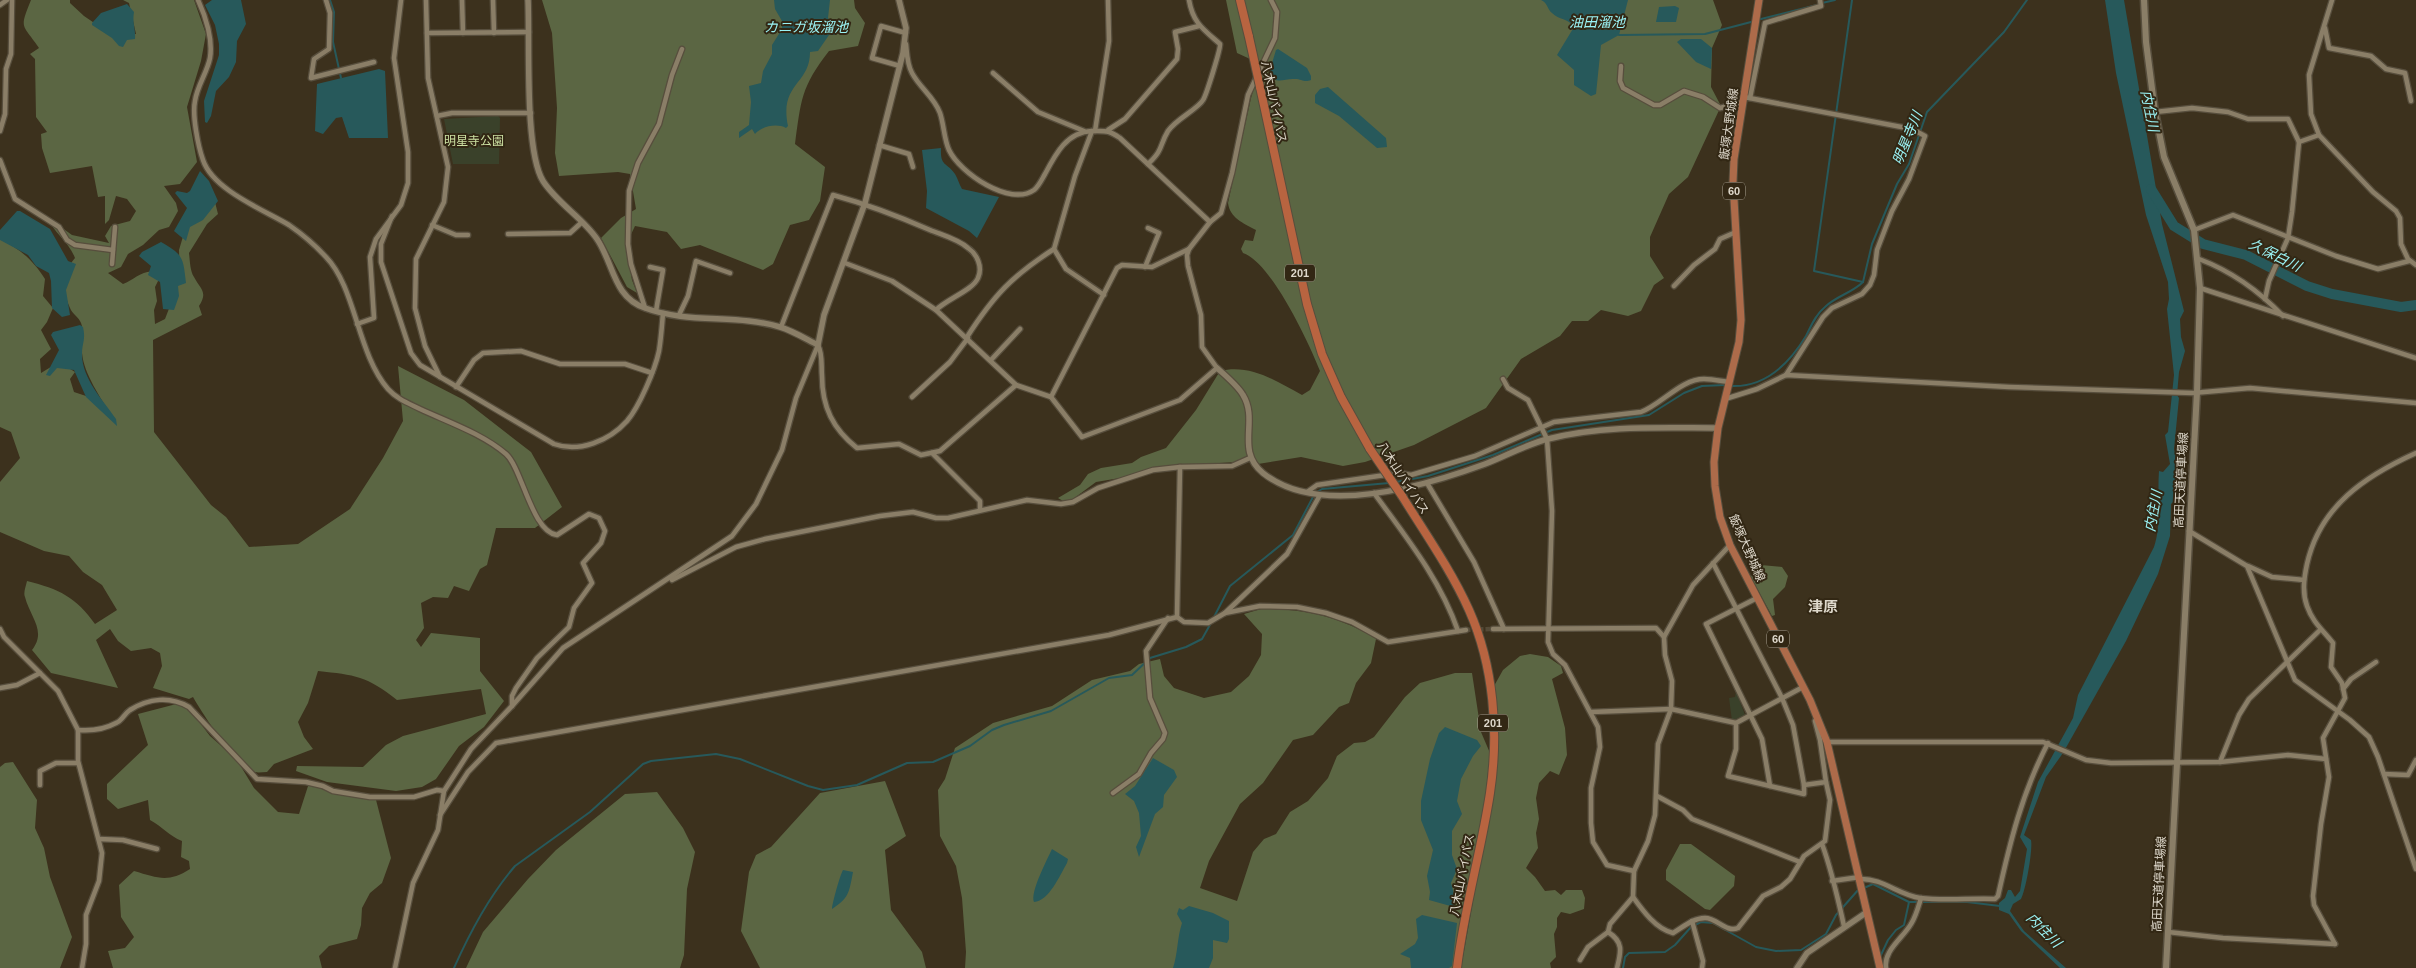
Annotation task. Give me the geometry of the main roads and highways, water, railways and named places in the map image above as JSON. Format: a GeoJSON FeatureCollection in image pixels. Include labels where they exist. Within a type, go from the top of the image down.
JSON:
{"type":"FeatureCollection","features":[{"type":"Feature","properties":{"kind":"highway","name":"八木山バイパス"},"geometry":{"type":"LineString","coordinates":[[1240,0],[1307,304],[1322,354],[1341,398],[1370,449],[1402,496],[1453,579],[1469,611],[1481,642],[1492,698],[1493,758],[1490,793],[1462,930],[1457,968]]}},
{"type":"Feature","properties":{"kind":"main road","name":"飯塚大野城線"},"geometry":{"type":"LineString","coordinates":[[1759,0],[1734,174],[1741,320],[1739,342],[1718,428],[1714,462],[1715,486],[1720,517],[1730,545],[1810,700],[1827,742],[1880,968]]}},
{"type":"Feature","properties":{"kind":"main road","name":"高田天道停車場線"},"geometry":{"type":"LineString","coordinates":[[2144,0],[2146,42],[2155,112],[2164,157],[2194,230],[2199,259],[2200,288],[2166,968]]}},
{"type":"Feature","properties":{"kind":"water"},"geometry":{"type":"Polygon","coordinates":[[[212,0],[241,0],[246,24],[237,41],[236,62],[229,77],[216,91],[211,116],[207,123],[205,122],[204,101],[219,55],[215,25],[205,5],[212,0]]]}},
{"type":"Feature","properties":{"kind":"water","name":"カニガ坂溜池"},"geometry":{"type":"Polygon","coordinates":[[[774,0],[830,0],[828,18],[837,29],[835,35],[829,35],[818,51],[810,52],[809,63],[791,92],[788,101],[786,112],[788,126],[786,128],[770,126],[755,134],[752,129],[739,138],[739,132],[749,125],[751,102],[749,86],[761,83],[763,71],[772,54],[772,45],[782,29],[782,21],[775,9],[774,0]]]}},
{"type":"Feature","properties":{"kind":"water","name":"油田溜池"},"geometry":{"type":"Polygon","coordinates":[[[1541,0],[1628,0],[1619,35],[1601,45],[1596,94],[1591,96],[1574,85],[1574,70],[1557,55],[1574,27],[1550,11],[1541,0]]]}},
{"type":"Feature","properties":{"kind":"water"},"geometry":{"type":"Polygon","coordinates":[[[2105,0],[2124,0],[2162,224],[2184,311],[2180,319],[2181,337],[2185,351],[2179,372],[2177,395],[2179,398],[2174,449],[2178,468],[2177,484],[2182,485],[2180,495],[2171,504],[2170,536],[2158,574],[2126,641],[2063,753],[2046,777],[2024,835],[2031,840],[2029,870],[2021,899],[2013,904],[2010,911],[2024,931],[2066,968],[2060,968],[2021,931],[2009,914],[1999,910],[1999,903],[2005,898],[2008,890],[2011,890],[2015,897],[2020,891],[2027,849],[2020,837],[2038,782],[2073,718],[2078,695],[2154,547],[2159,519],[2159,471],[2163,472],[2170,464],[2165,435],[2168,432],[2174,375],[2167,309],[2169,299],[2168,282],[2146,215],[2116,73],[2105,0]]]}},
{"type":"Feature","properties":{"kind":"water"},"geometry":{"type":"Polygon","coordinates":[[[127,4],[134,12],[135,39],[127,40],[123,47],[119,46],[112,38],[92,25],[92,23],[101,13],[127,4]]]}},
{"type":"Feature","properties":{"kind":"water"},"geometry":{"type":"Polygon","coordinates":[[[1675,6],[1679,8],[1676,22],[1656,22],[1659,7],[1675,6]]]}},
{"type":"Feature","properties":{"kind":"water"},"geometry":{"type":"Polygon","coordinates":[[[1681,39],[1701,39],[1712,48],[1711,69],[1696,62],[1677,42],[1681,39]]]}},
{"type":"Feature","properties":{"kind":"water"},"geometry":{"type":"Polygon","coordinates":[[[1278,49],[1307,68],[1311,80],[1274,79],[1269,73],[1276,50],[1278,49]]]}},
{"type":"Feature","properties":{"kind":"water"},"geometry":{"type":"Polygon","coordinates":[[[379,69],[385,71],[388,138],[349,138],[342,117],[336,118],[323,134],[315,131],[317,84],[379,69]]]}},
{"type":"Feature","properties":{"kind":"water"},"geometry":{"type":"Polygon","coordinates":[[[1328,87],[1386,138],[1387,147],[1377,148],[1339,116],[1315,103],[1315,95],[1320,89],[1328,87]]]}},
{"type":"Feature","properties":{"kind":"water"},"geometry":{"type":"Polygon","coordinates":[[[941,148],[943,161],[955,174],[962,189],[999,197],[977,238],[969,231],[926,208],[927,191],[922,150],[941,148]]]}},
{"type":"Feature","properties":{"kind":"water"},"geometry":{"type":"Polygon","coordinates":[[[200,171],[209,181],[218,201],[203,220],[190,227],[186,241],[174,231],[187,208],[175,193],[177,191],[187,193],[190,191],[200,171]]]}},
{"type":"Feature","properties":{"kind":"water"},"geometry":{"type":"Polygon","coordinates":[[[17,211],[50,229],[68,261],[76,264],[66,290],[70,315],[62,317],[52,308],[49,273],[36,266],[28,255],[0,240],[0,230],[17,211]]]}},
{"type":"Feature","properties":{"kind":"water"},"geometry":{"type":"Polygon","coordinates":[[[161,242],[174,250],[183,262],[186,283],[178,286],[179,296],[174,310],[163,309],[160,282],[148,275],[151,266],[139,256],[142,252],[161,242]]]}},
{"type":"Feature","properties":{"kind":"water"},"geometry":{"type":"Polygon","coordinates":[[[80,325],[84,331],[82,354],[85,372],[94,389],[116,419],[117,426],[86,397],[74,370],[57,368],[50,376],[46,375],[59,350],[51,335],[53,332],[80,325]]]}},
{"type":"Feature","properties":{"kind":"water"},"geometry":{"type":"Polygon","coordinates":[[[1445,727],[1477,740],[1481,746],[1473,756],[1461,779],[1457,801],[1462,814],[1452,831],[1452,855],[1457,869],[1451,883],[1455,898],[1454,907],[1429,900],[1430,892],[1427,876],[1433,850],[1421,820],[1421,801],[1430,759],[1439,733],[1445,727]]]}},
{"type":"Feature","properties":{"kind":"water"},"geometry":{"type":"Polygon","coordinates":[[[1153,758],[1174,770],[1177,777],[1164,795],[1163,807],[1155,814],[1139,857],[1136,847],[1141,836],[1139,813],[1134,801],[1125,794],[1135,786],[1153,758]]]}},
{"type":"Feature","properties":{"kind":"water"},"geometry":{"type":"Polygon","coordinates":[[[1052,849],[1068,859],[1067,863],[1049,892],[1039,901],[1034,902],[1034,891],[1052,849]]]}},
{"type":"Feature","properties":{"kind":"water"},"geometry":{"type":"Polygon","coordinates":[[[843,870],[853,872],[849,890],[842,902],[832,909],[836,890],[843,870]]]}},
{"type":"Feature","properties":{"kind":"water"},"geometry":{"type":"Polygon","coordinates":[[[1189,906],[1213,913],[1229,921],[1229,939],[1227,943],[1213,940],[1213,958],[1209,968],[1173,968],[1182,923],[1177,914],[1179,908],[1183,910],[1189,906]]]}},
{"type":"Feature","properties":{"kind":"water"},"geometry":{"type":"Polygon","coordinates":[[[1422,915],[1457,923],[1452,966],[1449,968],[1411,968],[1410,958],[1400,954],[1415,944],[1418,938],[1416,919],[1422,915]]]}},
{"type":"Feature","properties":{"kind":"waterway"},"geometry":{"type":"LineString","coordinates":[[330,0],[334,12],[333,42],[341,78]]}},
{"type":"Feature","properties":{"kind":"waterway"},"geometry":{"type":"LineString","coordinates":[[1822,3],[1835,0]]}},
{"type":"Feature","properties":{"kind":"waterway"},"geometry":{"type":"LineString","coordinates":[[1852,0],[1814,271],[1863,282]]}},
{"type":"Feature","properties":{"kind":"waterway","name":"明星寺川"},"geometry":{"type":"LineString","coordinates":[[1863,282],[1872,244],[1897,184],[1909,164],[1927,112],[2004,32],[2027,0]]}},
{"type":"Feature","properties":{"kind":"waterway"},"geometry":{"type":"LineString","coordinates":[[1761,19],[1817,5]]}},
{"type":"Feature","properties":{"kind":"waterway"},"geometry":{"type":"LineString","coordinates":[[1619,35],[1705,34],[1751,22]]}},
{"type":"Feature","properties":{"kind":"waterway","name":"久保白川"},"geometry":{"type":"LineString","coordinates":[[2151,189],[2174,226],[2203,244],[2246,255],[2307,286],[2332,294],[2401,307],[2416,305]]}},
{"type":"Feature","properties":{"kind":"waterway"},"geometry":{"type":"LineString","coordinates":[[1730,386],[1743,386],[1754,383],[1784,365],[1806,336],[1819,313],[1829,303],[1863,282]]}},
{"type":"Feature","properties":{"kind":"waterway"},"geometry":{"type":"LineString","coordinates":[[1396,482],[1428,476],[1493,455],[1552,430],[1649,415],[1684,393],[1702,386],[1725,385]]}},
{"type":"Feature","properties":{"kind":"waterway"},"geometry":{"type":"LineString","coordinates":[[1317,492],[1322,489],[1389,483]]}},
{"type":"Feature","properties":{"kind":"waterway"},"geometry":{"type":"LineString","coordinates":[[1213,619],[1230,586],[1293,535],[1314,495]]}},
{"type":"Feature","properties":{"kind":"waterway"},"geometry":{"type":"LineString","coordinates":[[454,968],[481,915],[515,866],[590,812],[643,764],[651,761],[716,754],[740,759],[808,786],[823,790],[857,785],[907,763],[933,762],[970,746],[992,730],[1051,711],[1109,678],[1132,675],[1150,658],[1186,647],[1202,639],[1211,623]]}},
{"type":"Feature","properties":{"kind":"waterway"},"geometry":{"type":"LineString","coordinates":[[1864,888],[1873,884],[1909,902],[1967,902],[2000,906]]}},
{"type":"Feature","properties":{"kind":"waterway"},"geometry":{"type":"LineString","coordinates":[[1623,968],[1625,957],[1629,953],[1665,952],[1675,945],[1691,927],[1701,922],[1713,923],[1756,947],[1776,951],[1801,950],[1826,934],[1836,915],[1859,889]]}},
{"type":"Feature","properties":{"kind":"waterway"},"geometry":{"type":"LineString","coordinates":[[1880,957],[1888,940],[1896,930],[1904,925],[1909,902]]}},
{"type":"Feature","properties":{"kind":"tunnel"},"geometry":{"type":"LineString","coordinates":[[1466,630],[1493,629]]}},
{"type":"Feature","properties":{"kind":"district","name":"津原"},"geometry":{"type":"Point","coordinates":[1823,606]}},
{"type":"Feature","properties":{"kind":"water label","name":"内住川"},"geometry":{"type":"Point","coordinates":[2150,111]}},
{"type":"Feature","properties":{"kind":"water label","name":"内住川"},"geometry":{"type":"Point","coordinates":[2153,511]}},
{"type":"Feature","properties":{"kind":"water label","name":"内住川"},"geometry":{"type":"Point","coordinates":[2044,930]}},
{"type":"Feature","properties":{"kind":"park label","name":"明星寺公園"},"geometry":{"type":"Point","coordinates":[474,141]}}]}
